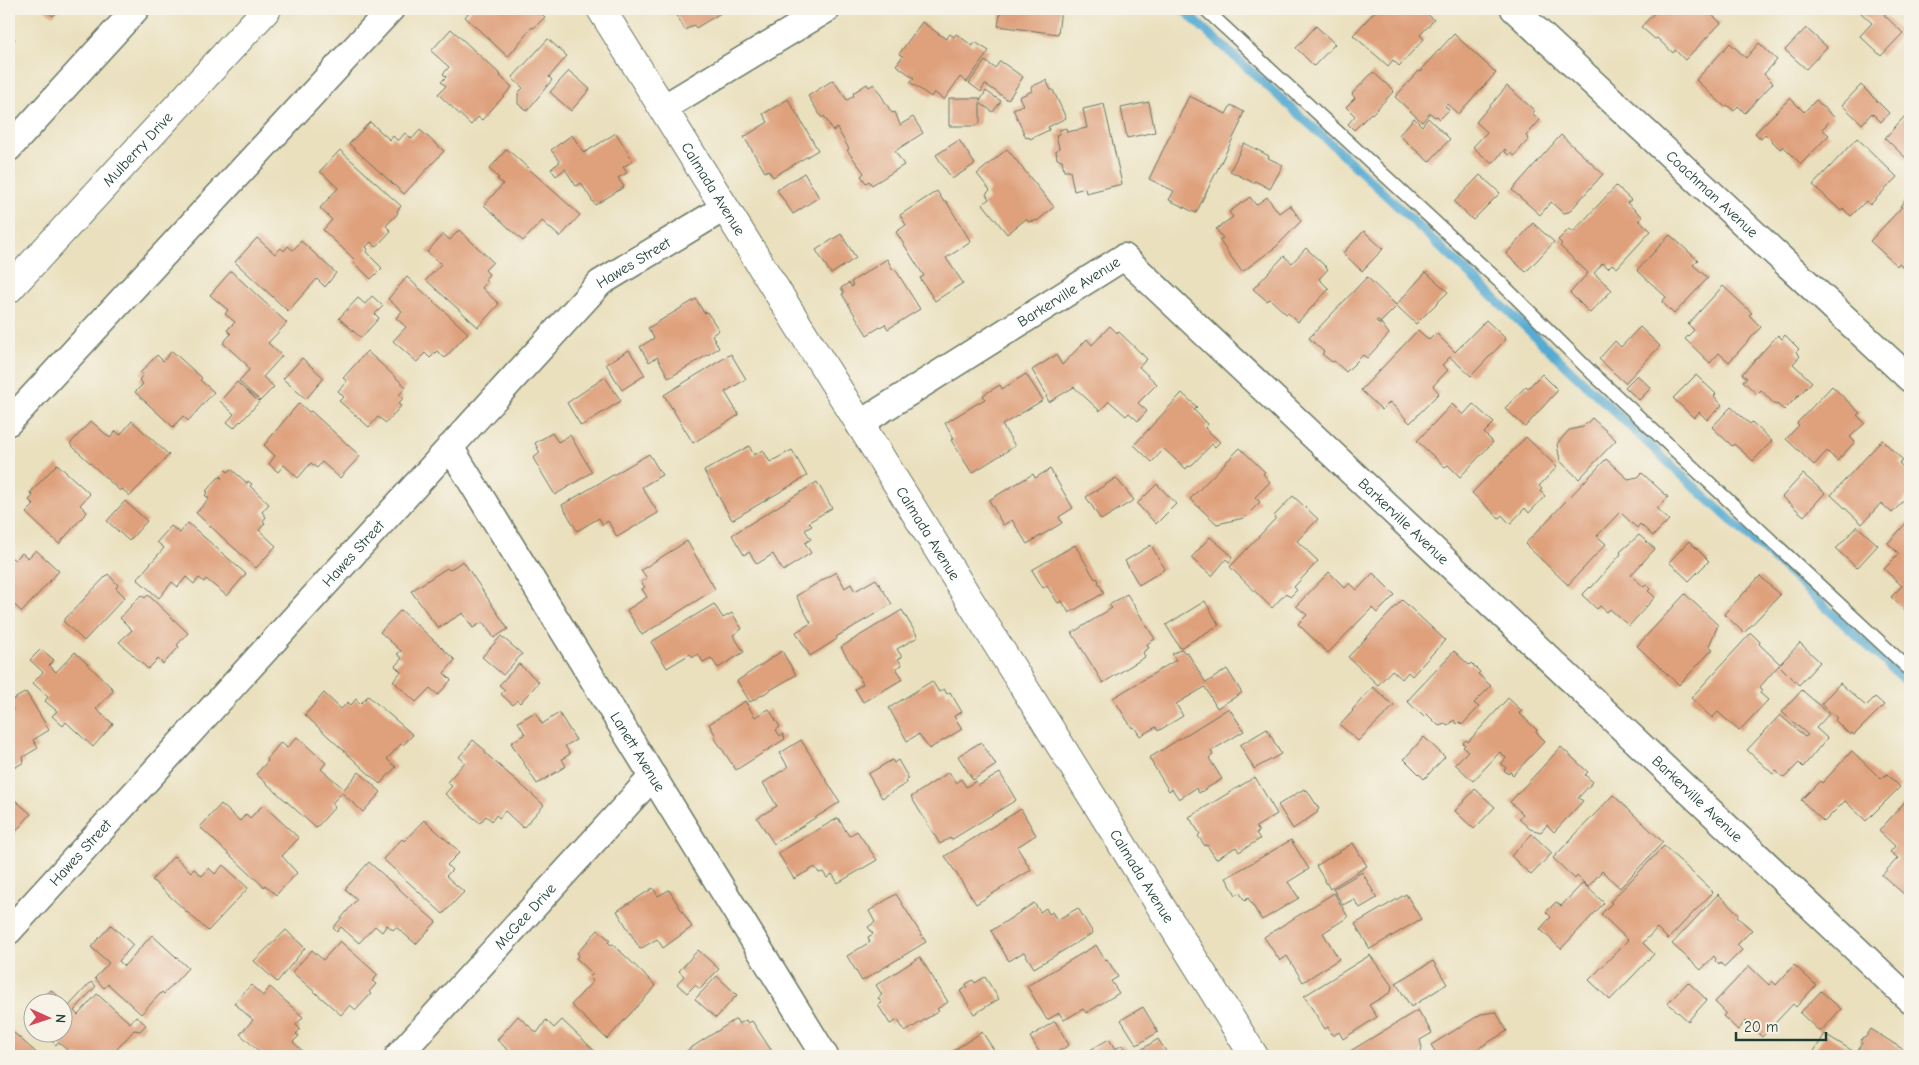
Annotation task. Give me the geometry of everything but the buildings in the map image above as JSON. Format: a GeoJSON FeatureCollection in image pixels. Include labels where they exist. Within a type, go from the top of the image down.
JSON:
{"type":"FeatureCollection","features":[{"type":"Feature","properties":{"kind":"street"},"geometry":{"type":"LineString","coordinates":[[9,148],[136,9]]}},
{"type":"Feature","properties":{"kind":"street","name":"Mulberry Drive"},"geometry":{"type":"LineString","coordinates":[[9,289],[266,9]]}},
{"type":"Feature","properties":{"kind":"street"},"geometry":{"type":"LineString","coordinates":[[9,422],[391,9]]}},
{"type":"Feature","properties":{"kind":"street","name":"Calmada Avenue"},"geometry":{"type":"LineString","coordinates":[[601,9],[1254,1056]]}},
{"type":"Feature","properties":{"kind":"street"},"geometry":{"type":"LineString","coordinates":[[663,108],[827,9]]}},
{"type":"Feature","properties":{"kind":"street","name":"Coachman Avenue"},"geometry":{"type":"LineString","coordinates":[[1514,9],[1910,379]]}},
{"type":"Feature","properties":{"kind":"street","name":"Hawes Street"},"geometry":{"type":"LineString","coordinates":[[9,931],[600,283],[724,208]]}},
{"type":"Feature","properties":{"kind":"street","name":"Barkerville Avenue"},"geometry":{"type":"LineString","coordinates":[[859,424],[1124,257],[1910,1000]]}},
{"type":"Feature","properties":{"kind":"street","name":"Lanett Avenue"},"geometry":{"type":"LineString","coordinates":[[450,447],[825,1056]]}},
{"type":"Feature","properties":{"kind":"street","name":"McGee Drive"},"geometry":{"type":"LineString","coordinates":[[398,1056],[653,776]]}},
{"type":"Feature","properties":{"kind":"lane"},"geometry":{"type":"LineString","coordinates":[[1205,9],[1502,284],[1592,373],[1910,670]]}},
{"type":"Feature","properties":{"kind":"waterway"},"geometry":{"type":"LineString","coordinates":[[1182,9],[1337,149],[1674,468],[1910,685]]}}]}
